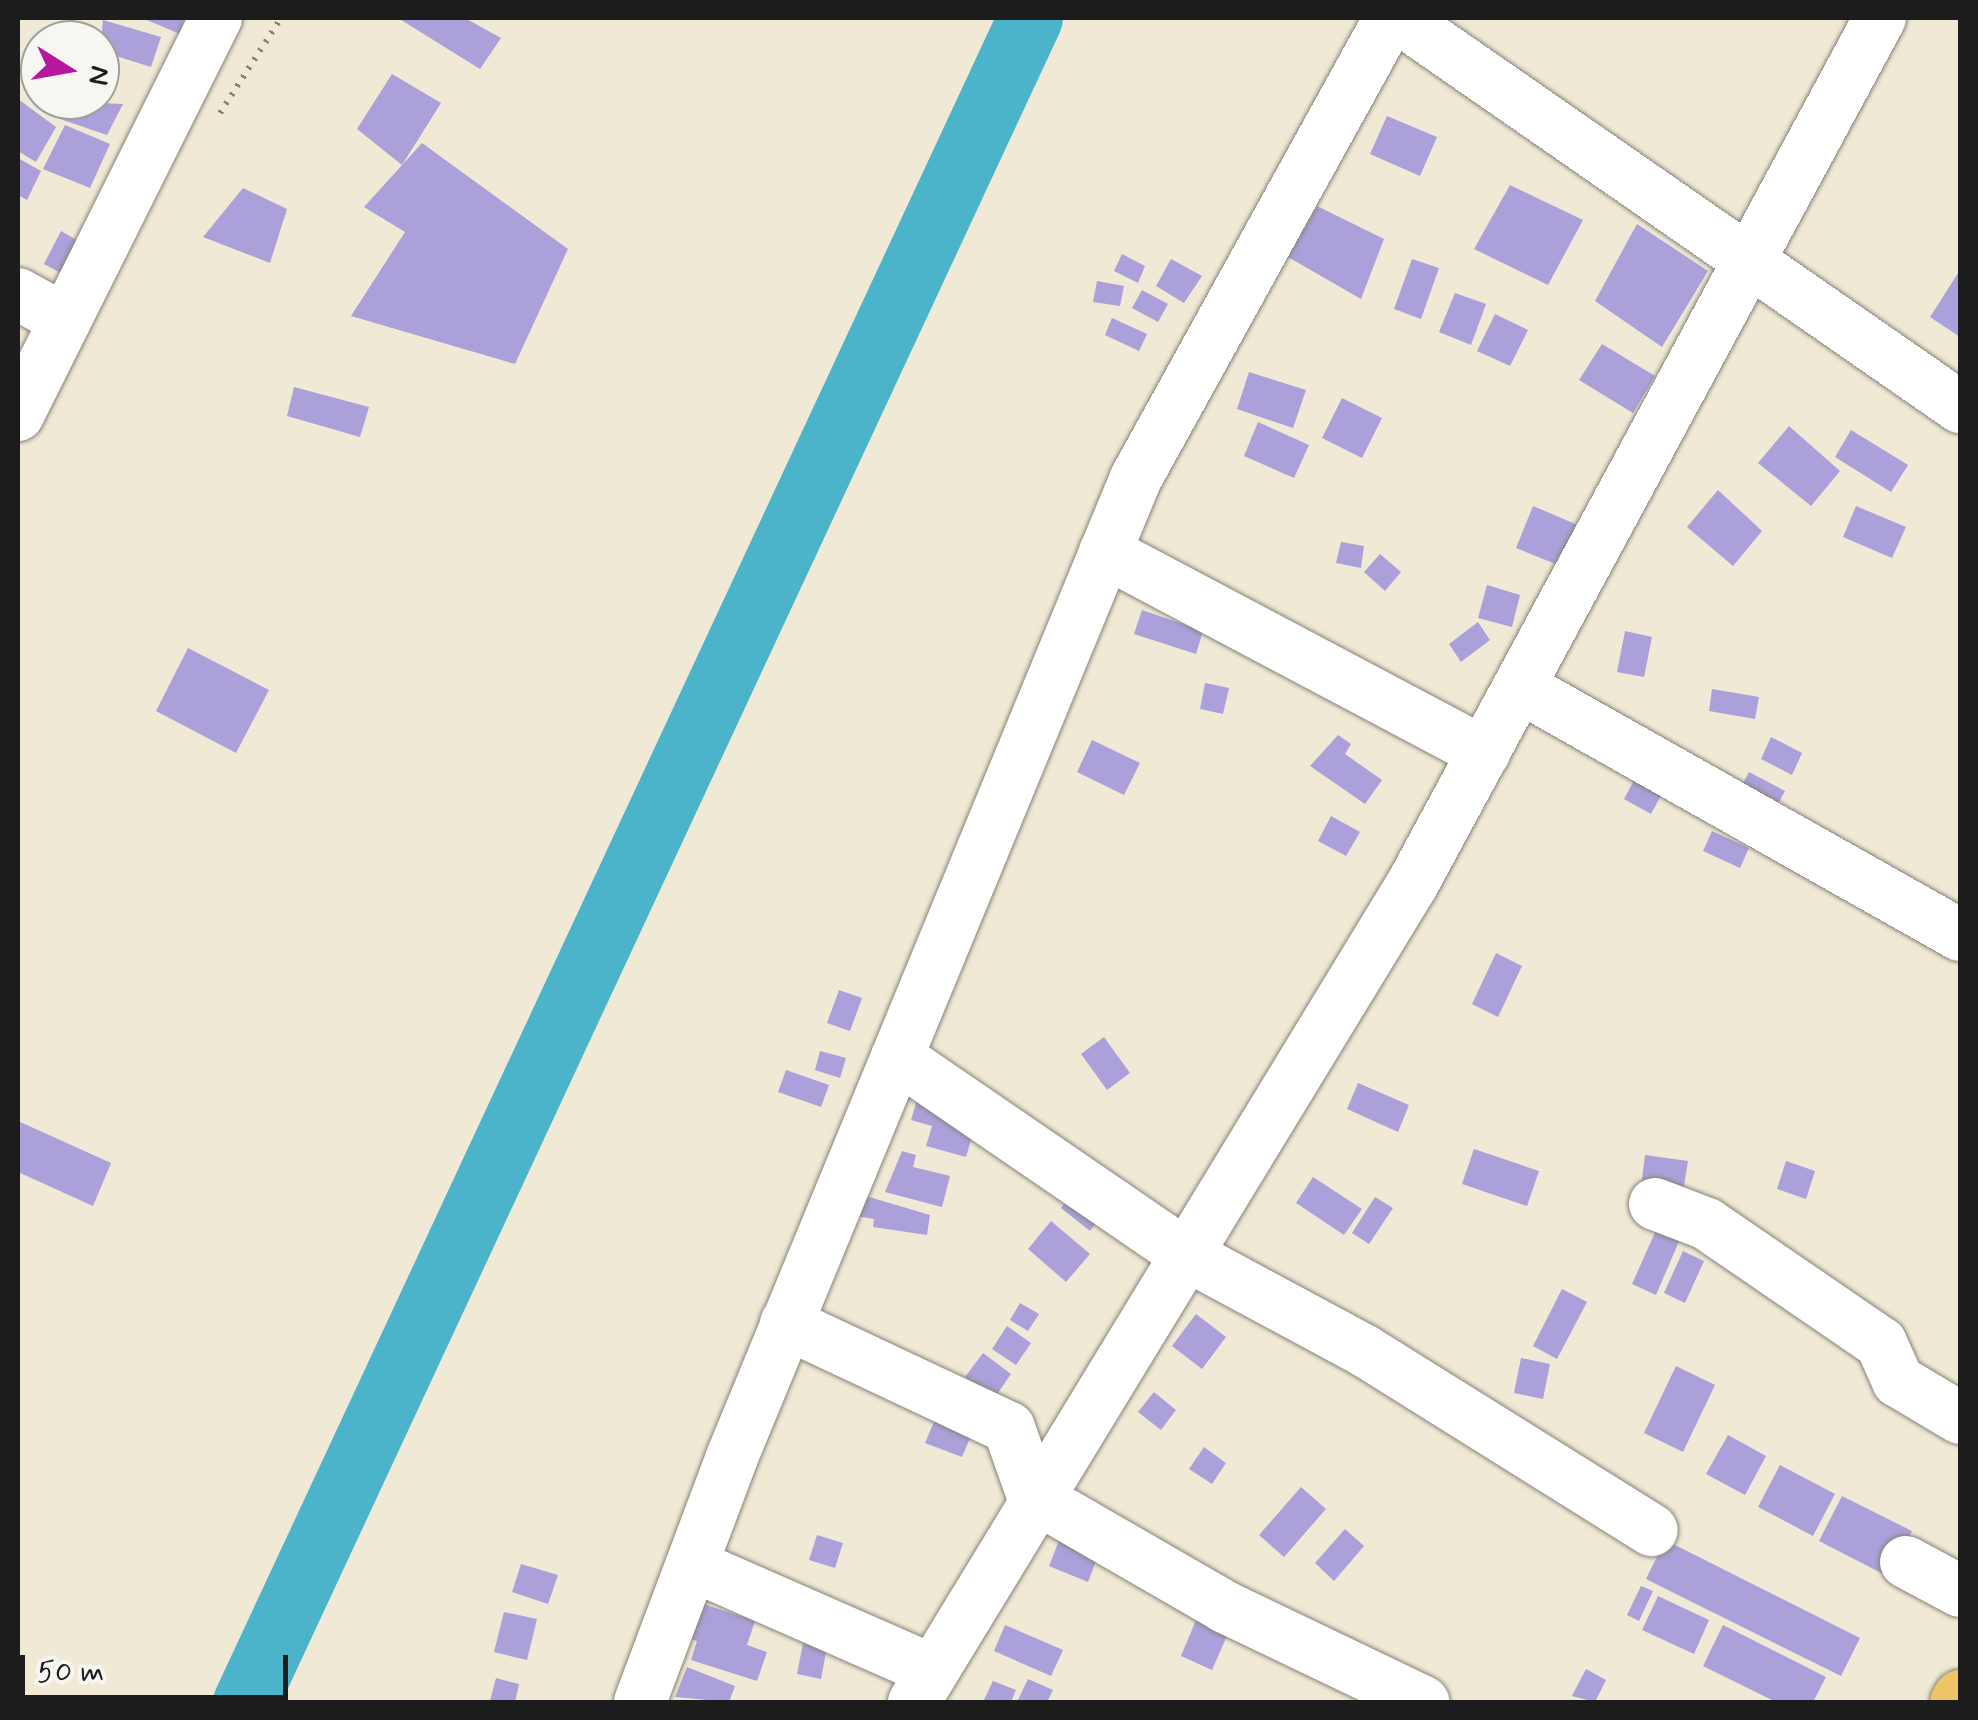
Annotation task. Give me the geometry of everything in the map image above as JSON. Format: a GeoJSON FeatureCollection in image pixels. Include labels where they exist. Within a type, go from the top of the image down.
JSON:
{"type":"FeatureCollection","features":[{"type":"Feature","properties":{"kind":"street"},"geometry":{"type":"LineString","coordinates":[[18,415],[216,18]]}},
{"type":"Feature","properties":{"kind":"street"},"geometry":{"type":"LineString","coordinates":[[640,1702],[786,1323],[1136,478],[1390,18]]}},
{"type":"Feature","properties":{"kind":"street"},"geometry":{"type":"LineString","coordinates":[[1399,18],[1960,407]]}},
{"type":"Feature","properties":{"kind":"street"},"geometry":{"type":"LineString","coordinates":[[692,1565],[923,1686],[1033,1496],[1484,753],[1752,262],[1880,18]]}},
{"type":"Feature","properties":{"kind":"street"},"geometry":{"type":"LineString","coordinates":[[18,294],[65,320]]}},
{"type":"Feature","properties":{"kind":"street"},"geometry":{"type":"LineString","coordinates":[[1105,552],[1484,753]]}},
{"type":"Feature","properties":{"kind":"street"},"geometry":{"type":"LineString","coordinates":[[1520,687],[1960,935]]}},
{"type":"Feature","properties":{"kind":"street"},"geometry":{"type":"LineString","coordinates":[[897,1057],[1183,1254],[1366,1351],[1652,1530]]}},
{"type":"Feature","properties":{"kind":"street"},"geometry":{"type":"LineString","coordinates":[[1655,1204],[1707,1224],[1882,1343],[1898,1382],[1960,1418]]}},
{"type":"Feature","properties":{"kind":"street"},"geometry":{"type":"LineString","coordinates":[[786,1323],[1008,1428],[1033,1496],[1225,1607],[1423,1702]]}},
{"type":"Feature","properties":{"kind":"street"},"geometry":{"type":"LineString","coordinates":[[1906,1562],[1960,1591]]}},
{"type":"Feature","properties":{"kind":"building"},"geometry":{"type":"Polygon","coordinates":[[[142,18],[184,18],[180,34],[142,18]]]}},
{"type":"Feature","properties":{"kind":"building"},"geometry":{"type":"Polygon","coordinates":[[[398,18],[465,18],[501,38],[480,69],[398,18]]]}},
{"type":"Feature","properties":{"kind":"building"},"geometry":{"type":"Polygon","coordinates":[[[120,25],[161,37],[151,67],[120,57],[120,25]]]}},
{"type":"Feature","properties":{"kind":"building"},"geometry":{"type":"Polygon","coordinates":[[[392,74],[441,103],[402,165],[357,129],[392,74]]]}},
{"type":"Feature","properties":{"kind":"building"},"geometry":{"type":"Polygon","coordinates":[[[18,99],[20,120],[46,120],[56,127],[36,162],[18,151],[18,99]]]}},
{"type":"Feature","properties":{"kind":"building"},"geometry":{"type":"Polygon","coordinates":[[[1387,116],[1437,137],[1420,176],[1370,154],[1387,116]]]}},
{"type":"Feature","properties":{"kind":"building"},"geometry":{"type":"Polygon","coordinates":[[[63,120],[115,120],[107,135],[63,120]]]}},
{"type":"Feature","properties":{"kind":"building"},"geometry":{"type":"Polygon","coordinates":[[[65,125],[110,144],[90,188],[43,169],[65,125]]]}},
{"type":"Feature","properties":{"kind":"building"},"geometry":{"type":"Polygon","coordinates":[[[422,143],[568,249],[515,364],[351,316],[405,232],[364,207],[422,143]]]}},
{"type":"Feature","properties":{"kind":"building"},"geometry":{"type":"Polygon","coordinates":[[[18,158],[41,171],[27,200],[18,195],[18,158]]]}},
{"type":"Feature","properties":{"kind":"building"},"geometry":{"type":"Polygon","coordinates":[[[1510,185],[1583,220],[1548,285],[1474,249],[1510,185]]]}},
{"type":"Feature","properties":{"kind":"building"},"geometry":{"type":"Polygon","coordinates":[[[243,188],[287,209],[270,263],[203,237],[243,188]]]}},
{"type":"Feature","properties":{"kind":"building"},"geometry":{"type":"Polygon","coordinates":[[[1317,206],[1384,239],[1361,299],[1288,257],[1317,206]]]}},
{"type":"Feature","properties":{"kind":"building"},"geometry":{"type":"Polygon","coordinates":[[[1637,224],[1708,271],[1662,347],[1595,301],[1637,224]]]}},
{"type":"Feature","properties":{"kind":"building"},"geometry":{"type":"Polygon","coordinates":[[[61,231],[80,242],[63,274],[44,264],[61,231]]]}},
{"type":"Feature","properties":{"kind":"building"},"geometry":{"type":"Polygon","coordinates":[[[1122,254],[1145,266],[1138,283],[1114,271],[1122,254]]]}},
{"type":"Feature","properties":{"kind":"building"},"geometry":{"type":"Polygon","coordinates":[[[1171,259],[1202,276],[1184,303],[1156,286],[1171,259]]]}},
{"type":"Feature","properties":{"kind":"building"},"geometry":{"type":"Polygon","coordinates":[[[1412,259],[1439,268],[1421,319],[1394,309],[1412,259]]]}},
{"type":"Feature","properties":{"kind":"building"},"geometry":{"type":"Polygon","coordinates":[[[1960,270],[1960,337],[1930,317],[1960,270]]]}},
{"type":"Feature","properties":{"kind":"building"},"geometry":{"type":"Polygon","coordinates":[[[1097,281],[1124,286],[1120,306],[1093,302],[1097,281]]]}},
{"type":"Feature","properties":{"kind":"building"},"geometry":{"type":"Polygon","coordinates":[[[1142,290],[1168,304],[1158,322],[1132,308],[1142,290]]]}},
{"type":"Feature","properties":{"kind":"building"},"geometry":{"type":"Polygon","coordinates":[[[1455,293],[1486,304],[1471,345],[1439,332],[1455,293]]]}},
{"type":"Feature","properties":{"kind":"building"},"geometry":{"type":"Polygon","coordinates":[[[1495,314],[1528,330],[1510,366],[1477,351],[1495,314]]]}},
{"type":"Feature","properties":{"kind":"building"},"geometry":{"type":"Polygon","coordinates":[[[1112,318],[1147,334],[1139,351],[1105,335],[1112,318]]]}},
{"type":"Feature","properties":{"kind":"building"},"geometry":{"type":"Polygon","coordinates":[[[1602,344],[1655,376],[1633,413],[1579,380],[1602,344]]]}},
{"type":"Feature","properties":{"kind":"building"},"geometry":{"type":"Polygon","coordinates":[[[1249,372],[1306,390],[1293,428],[1237,409],[1249,372]]]}},
{"type":"Feature","properties":{"kind":"building"},"geometry":{"type":"Polygon","coordinates":[[[294,387],[369,407],[360,437],[287,416],[294,387]]]}},
{"type":"Feature","properties":{"kind":"building"},"geometry":{"type":"Polygon","coordinates":[[[1342,398],[1382,418],[1362,458],[1322,438],[1342,398]]]}},
{"type":"Feature","properties":{"kind":"building"},"geometry":{"type":"Polygon","coordinates":[[[1258,422],[1309,445],[1294,478],[1244,456],[1258,422]]]}},
{"type":"Feature","properties":{"kind":"building"},"geometry":{"type":"Polygon","coordinates":[[[1789,426],[1840,471],[1811,506],[1758,463],[1789,426]]]}},
{"type":"Feature","properties":{"kind":"building"},"geometry":{"type":"Polygon","coordinates":[[[1851,430],[1908,465],[1891,492],[1835,457],[1851,430]]]}},
{"type":"Feature","properties":{"kind":"building"},"geometry":{"type":"Polygon","coordinates":[[[1718,490],[1762,531],[1733,566],[1687,527],[1718,490]]]}},
{"type":"Feature","properties":{"kind":"building"},"geometry":{"type":"Polygon","coordinates":[[[1533,506],[1580,526],[1558,565],[1516,548],[1533,506]]]}},
{"type":"Feature","properties":{"kind":"building"},"geometry":{"type":"Polygon","coordinates":[[[1856,506],[1906,527],[1892,558],[1843,537],[1856,506]]]}},
{"type":"Feature","properties":{"kind":"building"},"geometry":{"type":"Polygon","coordinates":[[[1341,542],[1364,546],[1361,568],[1336,563],[1341,542]]]}},
{"type":"Feature","properties":{"kind":"building"},"geometry":{"type":"Polygon","coordinates":[[[1380,554],[1401,572],[1385,591],[1364,572],[1380,554]]]}},
{"type":"Feature","properties":{"kind":"building"},"geometry":{"type":"Polygon","coordinates":[[[1487,585],[1520,595],[1512,627],[1478,618],[1487,585]]]}},
{"type":"Feature","properties":{"kind":"building"},"geometry":{"type":"Polygon","coordinates":[[[1142,610],[1203,631],[1196,654],[1134,634],[1142,610]]]}},
{"type":"Feature","properties":{"kind":"building"},"geometry":{"type":"Polygon","coordinates":[[[1478,622],[1490,640],[1461,662],[1449,644],[1478,622]]]}},
{"type":"Feature","properties":{"kind":"building"},"geometry":{"type":"Polygon","coordinates":[[[1625,631],[1652,637],[1644,677],[1617,672],[1625,631]]]}},
{"type":"Feature","properties":{"kind":"building"},"geometry":{"type":"Polygon","coordinates":[[[188,648],[269,690],[236,753],[156,711],[188,648]]]}},
{"type":"Feature","properties":{"kind":"building"},"geometry":{"type":"Polygon","coordinates":[[[1205,683],[1229,688],[1223,714],[1200,709],[1205,683]]]}},
{"type":"Feature","properties":{"kind":"building"},"geometry":{"type":"Polygon","coordinates":[[[1712,689],[1759,697],[1755,719],[1709,711],[1712,689]]]}},
{"type":"Feature","properties":{"kind":"building"},"geometry":{"type":"Polygon","coordinates":[[[1338,735],[1351,744],[1345,754],[1382,780],[1365,804],[1310,766],[1338,735]]]}},
{"type":"Feature","properties":{"kind":"building"},"geometry":{"type":"Polygon","coordinates":[[[1771,737],[1802,753],[1792,775],[1761,759],[1771,737]]]}},
{"type":"Feature","properties":{"kind":"building"},"geometry":{"type":"Polygon","coordinates":[[[1092,740],[1140,763],[1124,795],[1077,772],[1092,740]]]}},
{"type":"Feature","properties":{"kind":"building"},"geometry":{"type":"Polygon","coordinates":[[[1749,772],[1785,791],[1774,812],[1738,793],[1749,772]]]}},
{"type":"Feature","properties":{"kind":"building"},"geometry":{"type":"Polygon","coordinates":[[[1637,775],[1664,790],[1651,814],[1624,799],[1637,775]]]}},
{"type":"Feature","properties":{"kind":"building"},"geometry":{"type":"Polygon","coordinates":[[[1331,816],[1360,832],[1346,856],[1318,841],[1331,816]]]}},
{"type":"Feature","properties":{"kind":"building"},"geometry":{"type":"Polygon","coordinates":[[[1712,831],[1749,848],[1740,868],[1703,851],[1712,831]]]}},
{"type":"Feature","properties":{"kind":"building"},"geometry":{"type":"Polygon","coordinates":[[[1496,953],[1522,966],[1498,1017],[1472,1004],[1496,953]]]}},
{"type":"Feature","properties":{"kind":"building"},"geometry":{"type":"Polygon","coordinates":[[[839,990],[862,998],[850,1031],[827,1023],[839,990]]]}},
{"type":"Feature","properties":{"kind":"building"},"geometry":{"type":"Polygon","coordinates":[[[1104,1037],[1130,1073],[1107,1090],[1081,1054],[1104,1037]]]}},
{"type":"Feature","properties":{"kind":"building"},"geometry":{"type":"Polygon","coordinates":[[[820,1051],[846,1058],[840,1078],[815,1070],[820,1051]]]}},
{"type":"Feature","properties":{"kind":"building"},"geometry":{"type":"Polygon","coordinates":[[[786,1070],[829,1085],[821,1107],[778,1092],[786,1070]]]}},
{"type":"Feature","properties":{"kind":"building"},"geometry":{"type":"Polygon","coordinates":[[[1358,1083],[1409,1105],[1398,1132],[1347,1109],[1358,1083]]]}},
{"type":"Feature","properties":{"kind":"building"},"geometry":{"type":"Polygon","coordinates":[[[919,1093],[975,1126],[966,1157],[926,1146],[932,1126],[911,1120],[919,1093]]]}},
{"type":"Feature","properties":{"kind":"building"},"geometry":{"type":"Polygon","coordinates":[[[18,1121],[111,1163],[93,1206],[18,1172],[18,1121]]]}},
{"type":"Feature","properties":{"kind":"building"},"geometry":{"type":"Polygon","coordinates":[[[1474,1149],[1539,1171],[1527,1206],[1462,1184],[1474,1149]]]}},
{"type":"Feature","properties":{"kind":"building"},"geometry":{"type":"Polygon","coordinates":[[[902,1151],[916,1155],[913,1167],[950,1176],[942,1207],[885,1192],[902,1151]]]}},
{"type":"Feature","properties":{"kind":"building"},"geometry":{"type":"Polygon","coordinates":[[[1645,1155],[1688,1161],[1683,1192],[1641,1187],[1645,1155]]]}},
{"type":"Feature","properties":{"kind":"building"},"geometry":{"type":"Polygon","coordinates":[[[1786,1161],[1815,1171],[1806,1199],[1777,1189],[1786,1161]]]}},
{"type":"Feature","properties":{"kind":"building"},"geometry":{"type":"Polygon","coordinates":[[[1313,1177],[1362,1209],[1344,1235],[1296,1203],[1313,1177]]]}},
{"type":"Feature","properties":{"kind":"building"},"geometry":{"type":"Polygon","coordinates":[[[1077,1186],[1107,1209],[1090,1231],[1061,1208],[1077,1186]]]}},
{"type":"Feature","properties":{"kind":"building"},"geometry":{"type":"Polygon","coordinates":[[[859,1194],[930,1215],[927,1235],[873,1227],[874,1219],[856,1216],[859,1194]]]}},
{"type":"Feature","properties":{"kind":"building"},"geometry":{"type":"Polygon","coordinates":[[[1375,1197],[1393,1208],[1369,1244],[1352,1233],[1375,1197]]]}},
{"type":"Feature","properties":{"kind":"building"},"geometry":{"type":"Polygon","coordinates":[[[1051,1221],[1090,1254],[1066,1282],[1028,1249],[1051,1221]]]}},
{"type":"Feature","properties":{"kind":"building"},"geometry":{"type":"Polygon","coordinates":[[[1657,1228],[1680,1239],[1656,1295],[1632,1284],[1657,1228]]]}},
{"type":"Feature","properties":{"kind":"building"},"geometry":{"type":"Polygon","coordinates":[[[1683,1251],[1704,1261],[1685,1303],[1664,1293],[1683,1251]]]}},
{"type":"Feature","properties":{"kind":"building"},"geometry":{"type":"Polygon","coordinates":[[[1562,1289],[1587,1302],[1557,1359],[1533,1346],[1562,1289]]]}},
{"type":"Feature","properties":{"kind":"building"},"geometry":{"type":"Polygon","coordinates":[[[1020,1303],[1039,1314],[1028,1331],[1010,1320],[1020,1303]]]}},
{"type":"Feature","properties":{"kind":"building"},"geometry":{"type":"Polygon","coordinates":[[[1196,1314],[1226,1337],[1202,1369],[1172,1346],[1196,1314]]]}},
{"type":"Feature","properties":{"kind":"building"},"geometry":{"type":"Polygon","coordinates":[[[1007,1326],[1031,1343],[1016,1365],[992,1349],[1007,1326]]]}},
{"type":"Feature","properties":{"kind":"building"},"geometry":{"type":"Polygon","coordinates":[[[983,1353],[1011,1374],[995,1397],[965,1377],[983,1353]]]}},
{"type":"Feature","properties":{"kind":"building"},"geometry":{"type":"Polygon","coordinates":[[[1521,1358],[1550,1364],[1543,1399],[1514,1393],[1521,1358]]]}},
{"type":"Feature","properties":{"kind":"building"},"geometry":{"type":"Polygon","coordinates":[[[1676,1366],[1715,1385],[1683,1452],[1644,1433],[1676,1366]]]}},
{"type":"Feature","properties":{"kind":"building"},"geometry":{"type":"Polygon","coordinates":[[[1154,1392],[1176,1410],[1161,1430],[1138,1412],[1154,1392]]]}},
{"type":"Feature","properties":{"kind":"building"},"geometry":{"type":"Polygon","coordinates":[[[936,1417],[973,1431],[962,1457],[925,1443],[936,1417]]]}},
{"type":"Feature","properties":{"kind":"building"},"geometry":{"type":"Polygon","coordinates":[[[1728,1435],[1766,1456],[1745,1495],[1706,1474],[1728,1435]]]}},
{"type":"Feature","properties":{"kind":"building"},"geometry":{"type":"Polygon","coordinates":[[[1204,1447],[1226,1463],[1212,1484],[1189,1469],[1204,1447]]]}},
{"type":"Feature","properties":{"kind":"building"},"geometry":{"type":"Polygon","coordinates":[[[1780,1465],[1835,1494],[1813,1536],[1758,1507],[1780,1465]]]}},
{"type":"Feature","properties":{"kind":"building"},"geometry":{"type":"Polygon","coordinates":[[[1301,1487],[1326,1509],[1284,1557],[1259,1535],[1301,1487]]]}},
{"type":"Feature","properties":{"kind":"building"},"geometry":{"type":"Polygon","coordinates":[[[1842,1496],[1912,1531],[1889,1577],[1819,1541],[1842,1496]]]}},
{"type":"Feature","properties":{"kind":"building"},"geometry":{"type":"Polygon","coordinates":[[[1345,1529],[1364,1546],[1334,1581],[1315,1563],[1345,1529]]]}},
{"type":"Feature","properties":{"kind":"building"},"geometry":{"type":"Polygon","coordinates":[[[817,1535],[843,1543],[835,1568],[809,1560],[817,1535]]]}},
{"type":"Feature","properties":{"kind":"building"},"geometry":{"type":"Polygon","coordinates":[[[1060,1538],[1099,1553],[1088,1582],[1049,1566],[1060,1538]]]}},
{"type":"Feature","properties":{"kind":"building"},"geometry":{"type":"Polygon","coordinates":[[[1665,1540],[1860,1638],[1841,1676],[1646,1579],[1665,1540]]]}},
{"type":"Feature","properties":{"kind":"building"},"geometry":{"type":"Polygon","coordinates":[[[521,1564],[558,1575],[548,1604],[512,1592],[521,1564]]]}},
{"type":"Feature","properties":{"kind":"building"},"geometry":{"type":"Polygon","coordinates":[[[1641,1586],[1653,1591],[1639,1621],[1627,1615],[1641,1586]]]}},
{"type":"Feature","properties":{"kind":"building"},"geometry":{"type":"Polygon","coordinates":[[[1658,1596],[1709,1620],[1694,1654],[1642,1630],[1658,1596]]]}},
{"type":"Feature","properties":{"kind":"building"},"geometry":{"type":"Polygon","coordinates":[[[688,1599],[755,1621],[747,1645],[767,1652],[757,1681],[691,1660],[697,1641],[676,1635],[688,1599]]]}},
{"type":"Feature","properties":{"kind":"building"},"geometry":{"type":"Polygon","coordinates":[[[1201,1608],[1233,1622],[1212,1670],[1181,1656],[1201,1608]]]}},
{"type":"Feature","properties":{"kind":"building"},"geometry":{"type":"Polygon","coordinates":[[[504,1612],[537,1619],[527,1660],[494,1652],[504,1612]]]}},
{"type":"Feature","properties":{"kind":"building"},"geometry":{"type":"Polygon","coordinates":[[[1005,1625],[1063,1650],[1051,1676],[994,1651],[1005,1625]]]}},
{"type":"Feature","properties":{"kind":"building"},"geometry":{"type":"Polygon","coordinates":[[[1723,1625],[1826,1677],[1813,1702],[1776,1702],[1703,1666],[1723,1625]]]}},
{"type":"Feature","properties":{"kind":"building"},"geometry":{"type":"Polygon","coordinates":[[[803,1643],[827,1647],[821,1679],[797,1674],[803,1643]]]}},
{"type":"Feature","properties":{"kind":"building"},"geometry":{"type":"Polygon","coordinates":[[[687,1667],[735,1686],[729,1702],[675,1697],[687,1667]]]}},
{"type":"Feature","properties":{"kind":"building"},"geometry":{"type":"Polygon","coordinates":[[[1586,1669],[1606,1680],[1595,1702],[1572,1696],[1586,1669]]]}},
{"type":"Feature","properties":{"kind":"building"},"geometry":{"type":"Polygon","coordinates":[[[496,1678],[519,1684],[515,1702],[490,1701],[496,1678]]]}},
{"type":"Feature","properties":{"kind":"building"},"geometry":{"type":"Polygon","coordinates":[[[1028,1679],[1053,1690],[1047,1702],[1017,1702],[1028,1679]]]}},
{"type":"Feature","properties":{"kind":"building"},"geometry":{"type":"Polygon","coordinates":[[[993,1681],[1016,1690],[1011,1702],[983,1702],[993,1681]]]}},
{"type":"Feature","properties":{"kind":"waterway"},"geometry":{"type":"LineString","coordinates":[[245,1702],[1030,18]]}}]}
